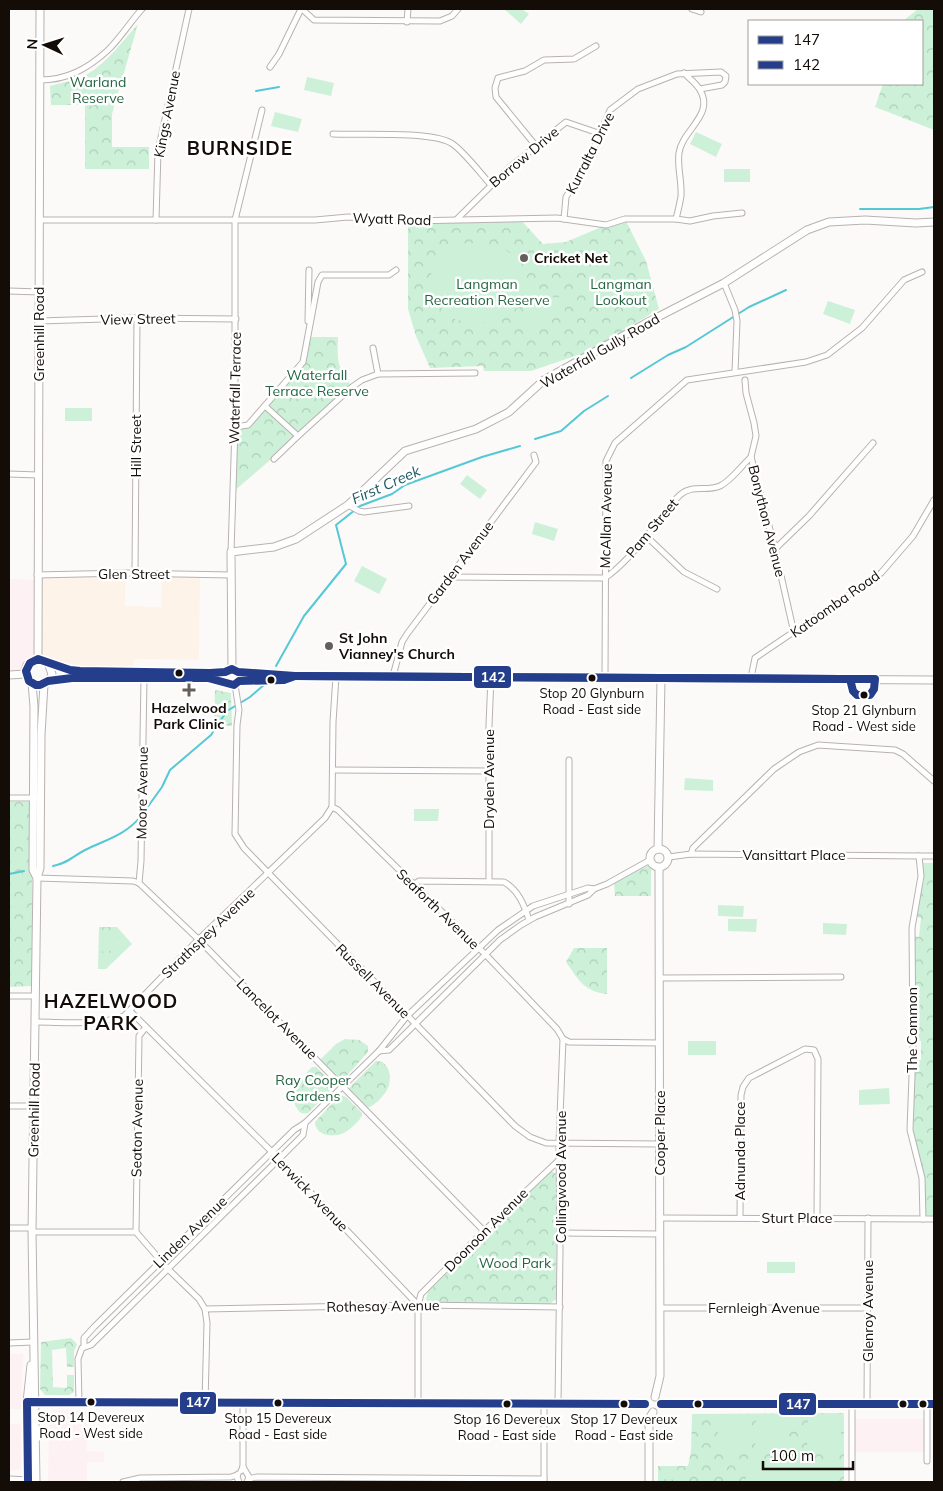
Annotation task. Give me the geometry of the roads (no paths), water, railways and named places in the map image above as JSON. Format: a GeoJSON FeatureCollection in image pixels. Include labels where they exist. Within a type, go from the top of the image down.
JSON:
{"type":"FeatureCollection","features":[{"type":"Feature","properties":{"kind":"street","name":"Greenhill Road"},"geometry":{"type":"LineString","coordinates":[[38,659],[40,9]]}},
{"type":"Feature","properties":{"kind":"street"},"geometry":{"type":"LineString","coordinates":[[40,80],[57,80],[76,73],[107,51],[142,9]]}},
{"type":"Feature","properties":{"kind":"street","name":"Kings Avenue"},"geometry":{"type":"LineString","coordinates":[[156,220],[158,151],[189,9]]}},
{"type":"Feature","properties":{"kind":"street"},"geometry":{"type":"LineString","coordinates":[[270,67],[279,54],[302,9],[314,20],[406,22],[440,21],[452,16],[458,9]]}},
{"type":"Feature","properties":{"kind":"street"},"geometry":{"type":"LineString","coordinates":[[406,22],[408,9]]}},
{"type":"Feature","properties":{"kind":"street"},"geometry":{"type":"LineString","coordinates":[[692,9],[701,12]]}},
{"type":"Feature","properties":{"kind":"street"},"geometry":{"type":"LineString","coordinates":[[536,146],[496,98],[495,88],[498,78],[525,71],[544,60],[574,59],[596,46]]}},
{"type":"Feature","properties":{"kind":"street","name":"Kurralta Drive"},"geometry":{"type":"LineString","coordinates":[[564,219],[566,197],[589,160],[610,110],[638,89],[684,73],[721,72],[726,76],[726,80],[722,85],[700,89]]}},
{"type":"Feature","properties":{"kind":"street"},"geometry":{"type":"LineString","coordinates":[[676,219],[681,196],[679,153],[686,136],[702,114],[704,103],[700,89],[684,73]]}},
{"type":"Feature","properties":{"kind":"street","name":"Waterfall Terrace"},"geometry":{"type":"LineString","coordinates":[[232,671],[231,552],[235,427],[235,220],[262,110]]}},
{"type":"Feature","properties":{"kind":"street","name":"Borrow Drive"},"geometry":{"type":"LineString","coordinates":[[457,220],[508,168],[566,122],[601,134]]}},
{"type":"Feature","properties":{"kind":"street"},"geometry":{"type":"LineString","coordinates":[[333,134],[441,138],[453,144],[491,185]]}},
{"type":"Feature","properties":{"kind":"street","name":"Wyatt Road"},"geometry":{"type":"LineString","coordinates":[[40,220],[315,220],[348,217],[408,221],[564,219],[606,225],[625,219],[676,219],[690,221],[742,213]]}},
{"type":"Feature","properties":{"kind":"street","name":"Waterfall Gully Road"},"geometry":{"type":"LineString","coordinates":[[231,552],[274,547],[296,539],[350,506],[405,451],[476,429],[510,412],[544,380],[650,321],[724,283],[807,230],[829,222],[876,220],[916,223],[934,222]]}},
{"type":"Feature","properties":{"kind":"street"},"geometry":{"type":"LineString","coordinates":[[308,337],[309,270]]}},
{"type":"Feature","properties":{"kind":"street"},"geometry":{"type":"LineString","coordinates":[[235,427],[248,425],[303,362],[318,282],[322,275],[389,275],[396,270]]}},
{"type":"Feature","properties":{"kind":"street","name":"McAllan Avenue"},"geometry":{"type":"LineString","coordinates":[[604,677],[606,461],[615,443],[687,380],[806,362],[827,355],[862,328],[904,280],[922,272]]}},
{"type":"Feature","properties":{"kind":"street"},"geometry":{"type":"LineString","coordinates":[[724,283],[735,310],[737,321],[735,372]]}},
{"type":"Feature","properties":{"kind":"street"},"geometry":{"type":"LineString","coordinates":[[9,291],[40,292]]}},
{"type":"Feature","properties":{"kind":"street","name":"View Street"},"geometry":{"type":"LineString","coordinates":[[39,321],[137,318],[236,319]]}},
{"type":"Feature","properties":{"kind":"street","name":"Hill Street"},"geometry":{"type":"LineString","coordinates":[[135,574],[137,318]]}},
{"type":"Feature","properties":{"kind":"street"},"geometry":{"type":"LineString","coordinates":[[373,348],[378,374]]}},
{"type":"Feature","properties":{"kind":"street"},"geometry":{"type":"LineString","coordinates":[[274,459],[352,386],[378,374],[475,373]]}},
{"type":"Feature","properties":{"kind":"street","name":"Bonython Avenue"},"geometry":{"type":"LineString","coordinates":[[746,380],[746,393],[756,436],[751,457],[775,548],[794,633]]}},
{"type":"Feature","properties":{"kind":"street"},"geometry":{"type":"LineString","coordinates":[[265,406],[298,436]]}},
{"type":"Feature","properties":{"kind":"street"},"geometry":{"type":"LineString","coordinates":[[775,548],[809,516],[873,443]]}},
{"type":"Feature","properties":{"kind":"street","name":"Garden Avenue"},"geometry":{"type":"LineString","coordinates":[[393,676],[402,642],[536,462],[534,455]]}},
{"type":"Feature","properties":{"kind":"street","name":"Pam Street"},"geometry":{"type":"LineString","coordinates":[[605,578],[614,571],[646,536],[680,495],[688,490],[721,486],[751,457]]}},
{"type":"Feature","properties":{"kind":"street"},"geometry":{"type":"LineString","coordinates":[[9,474],[38,476]]}},
{"type":"Feature","properties":{"kind":"street","name":"Katoomba Road"},"geometry":{"type":"LineString","coordinates":[[751,678],[755,658],[881,573],[913,536],[934,500]]}},
{"type":"Feature","properties":{"kind":"street"},"geometry":{"type":"LineString","coordinates":[[350,506],[364,512],[409,506]]}},
{"type":"Feature","properties":{"kind":"street"},"geometry":{"type":"LineString","coordinates":[[646,536],[684,572],[717,589]]}},
{"type":"Feature","properties":{"kind":"street","name":"Glen Street"},"geometry":{"type":"LineString","coordinates":[[38,575],[231,575]]}},
{"type":"Feature","properties":{"kind":"street"},"geometry":{"type":"LineString","coordinates":[[449,577],[605,578]]}},
{"type":"Feature","properties":{"kind":"street"},"geometry":{"type":"LineString","coordinates":[[294,676],[284,680],[231,685],[208,678],[144,675],[70,670],[38,659],[33,660],[28,665],[26,674],[32,683],[36,685],[72,678],[144,675],[232,671],[294,676],[933,679]]}},
{"type":"Feature","properties":{"kind":"street"},"geometry":{"type":"LineString","coordinates":[[46,682],[52,670],[48,663]]}},
{"type":"Feature","properties":{"kind":"street"},"geometry":{"type":"LineString","coordinates":[[232,671],[240,677],[237,683]]}},
{"type":"Feature","properties":{"kind":"street"},"geometry":{"type":"LineString","coordinates":[[226,683],[224,678],[232,671]]}},
{"type":"Feature","properties":{"kind":"street"},"geometry":{"type":"LineString","coordinates":[[9,674],[26,674]]}},
{"type":"Feature","properties":{"kind":"street","name":"Moore Avenue"},"geometry":{"type":"LineString","coordinates":[[139,883],[144,675]]}},
{"type":"Feature","properties":{"kind":"street"},"geometry":{"type":"LineString","coordinates":[[332,807],[333,722],[336,676]]}},
{"type":"Feature","properties":{"kind":"street","name":"Dryden Avenue"},"geometry":{"type":"LineString","coordinates":[[489,881],[489,724],[491,677]]}},
{"type":"Feature","properties":{"kind":"street"},"geometry":{"type":"LineString","coordinates":[[658,849],[661,678]]}},
{"type":"Feature","properties":{"kind":"street","name":"Greenhill Road"},"geometry":{"type":"LineString","coordinates":[[37,798],[46,682]]}},
{"type":"Feature","properties":{"kind":"street","name":"Greenhill Road"},"geometry":{"type":"LineString","coordinates":[[32,683],[40,868],[37,878],[32,1230],[36,1481]]}},
{"type":"Feature","properties":{"kind":"street","name":"Russell Avenue"},"geometry":{"type":"LineString","coordinates":[[237,683],[239,710],[237,725],[235,834],[244,848],[515,1126],[530,1137],[546,1143],[659,1144]]}},
{"type":"Feature","properties":{"kind":"street"},"geometry":{"type":"LineString","coordinates":[[692,854],[693,848],[774,769],[809,748],[818,745],[895,750],[903,754],[934,780]]}},
{"type":"Feature","properties":{"kind":"street"},"geometry":{"type":"LineString","coordinates":[[569,760],[569,904]]}},
{"type":"Feature","properties":{"kind":"street"},"geometry":{"type":"LineString","coordinates":[[333,770],[490,771]]}},
{"type":"Feature","properties":{"kind":"street"},"geometry":{"type":"LineString","coordinates":[[9,798],[37,798]]}},
{"type":"Feature","properties":{"kind":"street","name":"Strathspey Avenue"},"geometry":{"type":"LineString","coordinates":[[36,1022],[97,1022],[113,1020],[124,1016],[198,940],[325,818],[332,807]]}},
{"type":"Feature","properties":{"kind":"street","name":"Seaforth Avenue"},"geometry":{"type":"LineString","coordinates":[[332,807],[338,810],[486,955],[557,1029],[563,1039]]}},
{"type":"Feature","properties":{"kind":"street"},"geometry":{"type":"LineString","coordinates":[[658,849],[665,850],[669,857],[667,864],[659,868],[653,866],[650,860],[651,854],[658,849]]}},
{"type":"Feature","properties":{"kind":"street","name":"Vansittart Place"},"geometry":{"type":"LineString","coordinates":[[669,857],[692,854],[919,856]]}},
{"type":"Feature","properties":{"kind":"street"},"geometry":{"type":"LineString","coordinates":[[919,856],[934,856]]}},
{"type":"Feature","properties":{"kind":"street","name":"The Common"},"geometry":{"type":"LineString","coordinates":[[919,856],[921,876],[912,928],[913,1050],[910,1130],[922,1178],[923,1219]]}},
{"type":"Feature","properties":{"kind":"street","name":"Linden Avenue"},"geometry":{"type":"LineString","coordinates":[[379,1051],[389,1050],[414,1023],[500,940],[529,920],[588,895],[650,860]]}},
{"type":"Feature","properties":{"kind":"street","name":"Cooper Place"},"geometry":{"type":"LineString","coordinates":[[655,1397],[660,1376],[659,868]]}},
{"type":"Feature","properties":{"kind":"street"},"geometry":{"type":"LineString","coordinates":[[37,878],[133,881],[139,883]]}},
{"type":"Feature","properties":{"kind":"street"},"geometry":{"type":"LineString","coordinates":[[413,885],[419,881],[504,882],[512,887],[526,910],[529,920]]}},
{"type":"Feature","properties":{"kind":"street","name":"Lancelot Avenue"},"geometry":{"type":"LineString","coordinates":[[139,883],[198,940],[484,1231]]}},
{"type":"Feature","properties":{"kind":"street","name":"Linden Avenue"},"geometry":{"type":"LineString","coordinates":[[84,1347],[84,1338],[100,1320],[294,1130],[305,1123],[379,1051],[407,1016],[478,947],[526,910],[588,888],[594,890]]}},
{"type":"Feature","properties":{"kind":"street"},"geometry":{"type":"LineString","coordinates":[[660,978],[841,977]]}},
{"type":"Feature","properties":{"kind":"street"},"geometry":{"type":"LineString","coordinates":[[9,996],[36,996]]}},
{"type":"Feature","properties":{"kind":"street","name":"Lerwick Avenue"},"geometry":{"type":"LineString","coordinates":[[130,1011],[279,1159],[418,1305]]}},
{"type":"Feature","properties":{"kind":"street","name":"Seaton Avenue"},"geometry":{"type":"LineString","coordinates":[[136,1232],[139,1036],[146,1027]]}},
{"type":"Feature","properties":{"kind":"street"},"geometry":{"type":"LineString","coordinates":[[563,1039],[568,1042],[660,1043]]}},
{"type":"Feature","properties":{"kind":"street","name":"Collingwood Avenue"},"geometry":{"type":"LineString","coordinates":[[558,1404],[560,1307],[559,1160],[563,1039]]}},
{"type":"Feature","properties":{"kind":"street","name":"Adnunda Place"},"geometry":{"type":"LineString","coordinates":[[740,1218],[740,1095],[743,1087],[750,1078],[805,1049],[814,1050],[818,1058],[817,1218]]}},
{"type":"Feature","properties":{"kind":"street"},"geometry":{"type":"LineString","coordinates":[[9,1106],[34,1106]]}},
{"type":"Feature","properties":{"kind":"street","name":"Linden Avenue"},"geometry":{"type":"LineString","coordinates":[[79,1402],[78,1360],[80,1352],[84,1347],[91,1345],[279,1159],[302,1135],[305,1123]]}},
{"type":"Feature","properties":{"kind":"street","name":"Doonoon Avenue"},"geometry":{"type":"LineString","coordinates":[[418,1305],[421,1294],[559,1160]]}},
{"type":"Feature","properties":{"kind":"street","name":"Sturt Place"},"geometry":{"type":"LineString","coordinates":[[661,1218],[934,1219]]}},
{"type":"Feature","properties":{"kind":"street","name":"Glenroy Avenue"},"geometry":{"type":"LineString","coordinates":[[868,1218],[868,1404]]}},
{"type":"Feature","properties":{"kind":"street"},"geometry":{"type":"LineString","coordinates":[[9,1228],[136,1232],[168,1269],[199,1299],[205,1309],[208,1323],[205,1403]]}},
{"type":"Feature","properties":{"kind":"street"},"geometry":{"type":"LineString","coordinates":[[560,1233],[660,1234]]}},
{"type":"Feature","properties":{"kind":"street"},"geometry":{"type":"LineString","coordinates":[[418,1305],[418,1403]]}},
{"type":"Feature","properties":{"kind":"street","name":"Rothesay Avenue"},"geometry":{"type":"LineString","coordinates":[[205,1309],[418,1305],[560,1307]]}},
{"type":"Feature","properties":{"kind":"street","name":"Fernleigh Avenue"},"geometry":{"type":"LineString","coordinates":[[660,1308],[868,1308]]}},
{"type":"Feature","properties":{"kind":"street"},"geometry":{"type":"LineString","coordinates":[[100,1320],[107,1328]]}},
{"type":"Feature","properties":{"kind":"street"},"geometry":{"type":"LineString","coordinates":[[9,1342],[33,1342]]}},
{"type":"Feature","properties":{"kind":"street","name":"Greenhill Road"},"geometry":{"type":"LineString","coordinates":[[28,1481],[27,1402],[33,1342]]}},
{"type":"Feature","properties":{"kind":"street"},"geometry":{"type":"LineString","coordinates":[[649,1482],[650,1419],[653,1412],[659,1410],[661,1404],[660,1400],[655,1397],[648,1398],[646,1404],[648,1409],[653,1412]]}},
{"type":"Feature","properties":{"kind":"street"},"geometry":{"type":"LineString","coordinates":[[27,1402],[646,1404]]}},
{"type":"Feature","properties":{"kind":"street"},"geometry":{"type":"LineString","coordinates":[[243,1476],[244,1403]]}},
{"type":"Feature","properties":{"kind":"street"},"geometry":{"type":"LineString","coordinates":[[123,1482],[140,1478],[243,1476],[544,1481],[544,1404]]}},
{"type":"Feature","properties":{"kind":"street"},"geometry":{"type":"LineString","coordinates":[[661,1404],[930,1404],[927,1461]]}},
{"type":"Feature","properties":{"kind":"street"},"geometry":{"type":"LineString","coordinates":[[852,1404],[852,1482]]}},
{"type":"Feature","properties":{"kind":"street"},"geometry":{"type":"LineString","coordinates":[[9,1480],[36,1481]]}},
{"type":"Feature","properties":{"kind":"waterway"},"geometry":{"type":"LineString","coordinates":[[256,91],[279,87]]}},
{"type":"Feature","properties":{"kind":"waterway","name":"First Creek"},"geometry":{"type":"LineString","coordinates":[[860,209],[919,209],[934,207]]}},
{"type":"Feature","properties":{"kind":"waterway","name":"First Creek"},"geometry":{"type":"LineString","coordinates":[[631,378],[668,355],[686,347],[749,307],[786,290]]}},
{"type":"Feature","properties":{"kind":"waterway","name":"First Creek"},"geometry":{"type":"LineString","coordinates":[[535,439],[561,431],[584,411],[608,396]]}},
{"type":"Feature","properties":{"kind":"waterway","name":"First Creek"},"geometry":{"type":"LineString","coordinates":[[276,666],[304,616],[346,564],[336,525],[360,506],[392,494],[405,485],[482,457],[520,446]]}},
{"type":"Feature","properties":{"kind":"waterway","name":"First Creek"},"geometry":{"type":"LineString","coordinates":[[144,812],[162,787],[170,770],[211,735],[227,711],[250,697],[265,684]]}},
{"type":"Feature","properties":{"kind":"waterway","name":"First Creek"},"geometry":{"type":"LineString","coordinates":[[53,866],[108,840],[129,828],[141,816]]}},
{"type":"Feature","properties":{"kind":"waterway","name":"First Creek"},"geometry":{"type":"LineString","coordinates":[[9,874],[24,871]]}},
{"type":"Feature","properties":{"kind":"place","name":"Cricket Net"},"geometry":{"type":"Point","coordinates":[524,258]}},
{"type":"Feature","properties":{"kind":"place","name":"St John Vianney's Church"},"geometry":{"type":"Point","coordinates":[329,646]}},
{"type":"Feature","properties":{"kind":"place","name":"Stop 20 Glynburn Road - East side"},"geometry":{"type":"Point","coordinates":[592,678]}},
{"type":"Feature","properties":{"kind":"place","name":"Hazelwood Park Clinic"},"geometry":{"type":"Point","coordinates":[189,690]}},
{"type":"Feature","properties":{"kind":"place","name":"Stop 21 Glynburn Road - West side"},"geometry":{"type":"Point","coordinates":[864,695]}},
{"type":"Feature","properties":{"kind":"place","name":"Stop 14 Devereux Road - West side"},"geometry":{"type":"Point","coordinates":[91,1402]}},
{"type":"Feature","properties":{"kind":"place","name":"Stop 15 Devereux Road - East side"},"geometry":{"type":"Point","coordinates":[278,1403]}},
{"type":"Feature","properties":{"kind":"place","name":"Stop 16 Devereux Road - East side"},"geometry":{"type":"Point","coordinates":[507,1404]}},
{"type":"Feature","properties":{"kind":"place","name":"Stop 17 Devereux Road - East side"},"geometry":{"type":"Point","coordinates":[624,1404]}},
{"type":"Feature","properties":{"kind":"district","name":"BURNSIDE"},"geometry":{"type":"Point","coordinates":[240,148]}},
{"type":"Feature","properties":{"kind":"district","name":"HAZELWOOD PARK"},"geometry":{"type":"Point","coordinates":[111,1012]}},
{"type":"Feature","properties":{"kind":"park label","name":"Warland Reserve"},"geometry":{"type":"Point","coordinates":[98,90]}},
{"type":"Feature","properties":{"kind":"park label","name":"Langman Recreation Reserve"},"geometry":{"type":"Point","coordinates":[487,292]}},
{"type":"Feature","properties":{"kind":"park label","name":"Langman Lookout"},"geometry":{"type":"Point","coordinates":[621,292]}},
{"type":"Feature","properties":{"kind":"park label","name":"Waterfall Terrace Reserve"},"geometry":{"type":"Point","coordinates":[317,384]}},
{"type":"Feature","properties":{"kind":"park label","name":"Ray Cooper Gardens"},"geometry":{"type":"Point","coordinates":[313,1088]}},
{"type":"Feature","properties":{"kind":"park label","name":"Wood Park"},"geometry":{"type":"Point","coordinates":[515,1263]}}]}
